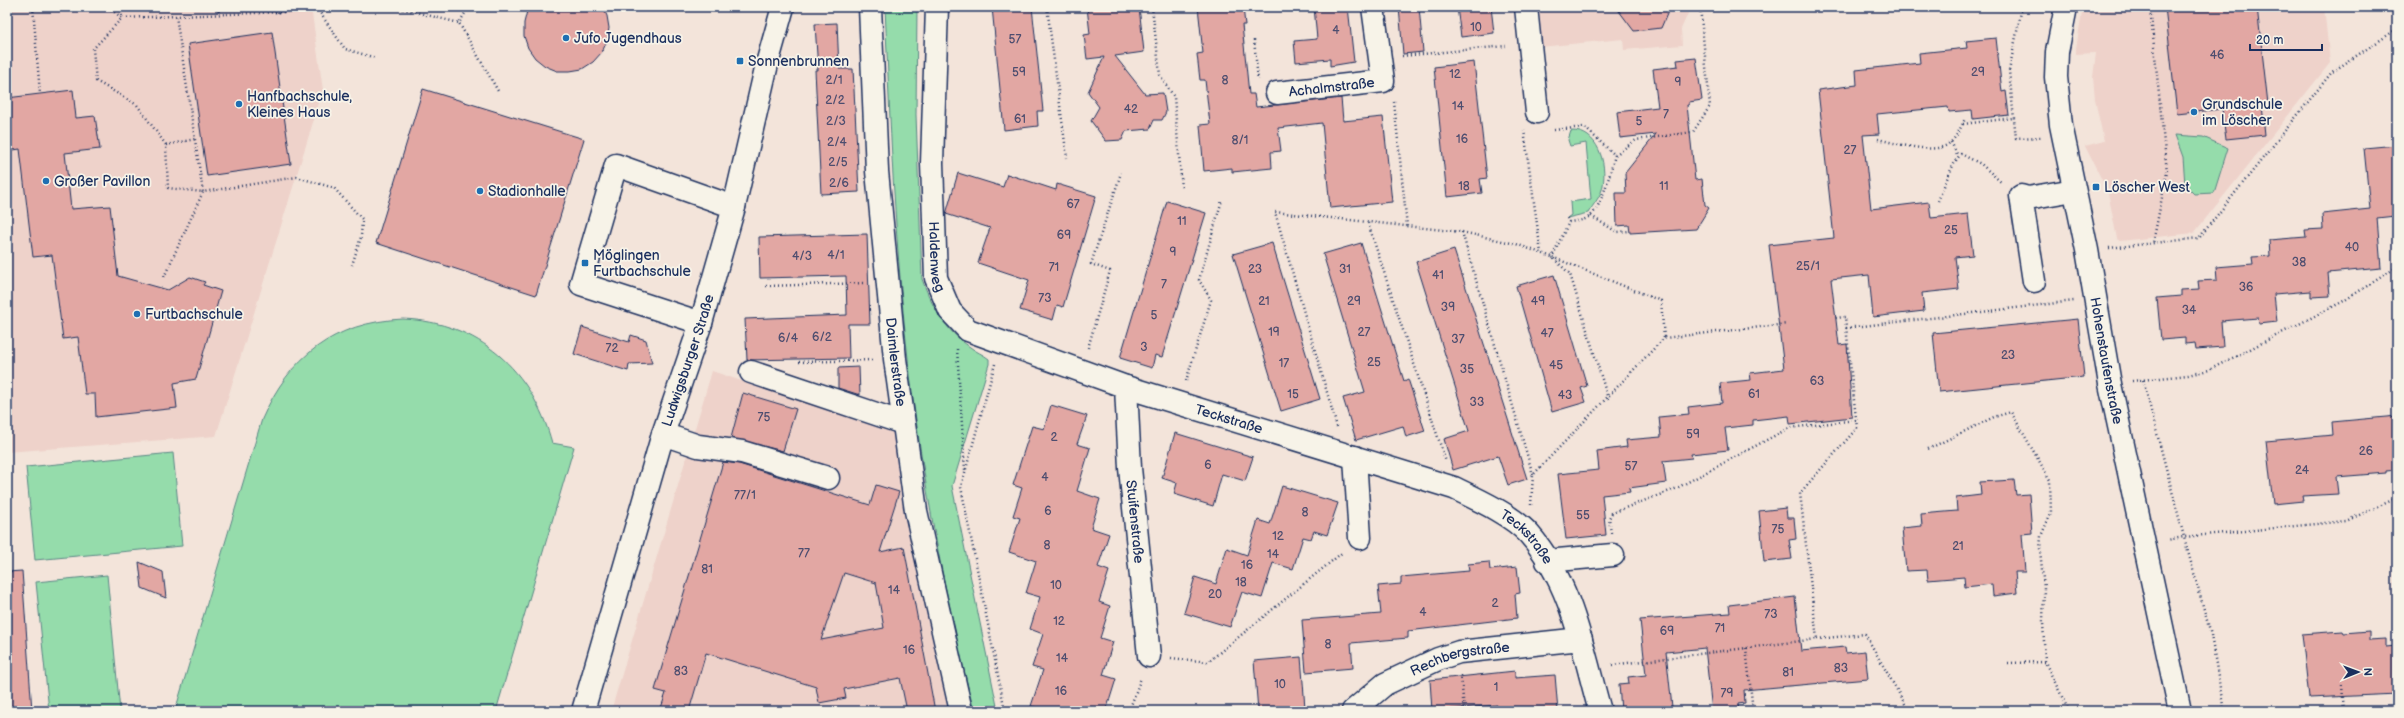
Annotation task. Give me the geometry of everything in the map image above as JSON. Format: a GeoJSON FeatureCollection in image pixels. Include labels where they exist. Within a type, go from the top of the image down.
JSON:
{"type":"FeatureCollection","features":[{"type":"Feature","properties":{"kind":"street","name":"Ludwigsburger Straße"},"geometry":{"type":"LineString","coordinates":[[583,711],[663,434],[701,323],[734,207],[767,64],[783,7]]}},
{"type":"Feature","properties":{"kind":"street","name":"Daimlerstraße"},"geometry":{"type":"LineString","coordinates":[[870,7],[877,171],[887,282],[903,423],[916,511],[961,711]]}},
{"type":"Feature","properties":{"kind":"street","name":"Haldenweg"},"geometry":{"type":"LineString","coordinates":[[937,7],[932,163],[936,278],[950,310],[968,330],[1126,387]]}},
{"type":"Feature","properties":{"kind":"street","name":"Achalmstraße"},"geometry":{"type":"LineString","coordinates":[[1277,93],[1383,81],[1373,7]]}},
{"type":"Feature","properties":{"kind":"street"},"geometry":{"type":"LineString","coordinates":[[1526,7],[1537,112]]}},
{"type":"Feature","properties":{"kind":"street","name":"Hohenstaufenstraße"},"geometry":{"type":"LineString","coordinates":[[2066,7],[2057,52],[2056,77],[2061,125],[2087,250],[2110,384],[2180,711]]}},
{"type":"Feature","properties":{"kind":"street"},"geometry":{"type":"LineString","coordinates":[[701,323],[581,284],[616,165],[734,207]]}},
{"type":"Feature","properties":{"kind":"street"},"geometry":{"type":"LineString","coordinates":[[2034,280],[2021,196],[2028,198],[2074,190]]}},
{"type":"Feature","properties":{"kind":"street"},"geometry":{"type":"LineString","coordinates":[[751,372],[903,423]]}},
{"type":"Feature","properties":{"kind":"street","name":"Teckstraße"},"geometry":{"type":"LineString","coordinates":[[1126,387],[1454,488],[1480,501],[1528,533],[1547,561],[1570,606],[1581,639],[1600,711]]}},
{"type":"Feature","properties":{"kind":"street","name":"Stuifenstraße"},"geometry":{"type":"LineString","coordinates":[[1126,387],[1130,468],[1150,656]]}},
{"type":"Feature","properties":{"kind":"street"},"geometry":{"type":"LineString","coordinates":[[663,434],[698,446],[742,452],[828,478]]}},
{"type":"Feature","properties":{"kind":"street"},"geometry":{"type":"LineString","coordinates":[[1350,456],[1360,538]]}},
{"type":"Feature","properties":{"kind":"street"},"geometry":{"type":"LineString","coordinates":[[1547,561],[1614,555]]}},
{"type":"Feature","properties":{"kind":"street","name":"Rechbergstraße"},"geometry":{"type":"LineString","coordinates":[[1353,711],[1385,684],[1438,659],[1459,652],[1581,639]]}},
{"type":"Feature","properties":{"kind":"path"},"geometry":{"type":"LineString","coordinates":[[33,7],[40,94]]}},
{"type":"Feature","properties":{"kind":"path"},"geometry":{"type":"LineString","coordinates":[[108,7],[122,18],[316,9],[329,7]]}},
{"type":"Feature","properties":{"kind":"path"},"geometry":{"type":"LineString","coordinates":[[121,7],[122,18],[93,49],[96,81],[137,105],[166,145],[168,188],[203,192],[297,177],[334,188],[362,219],[361,237],[352,265]]}},
{"type":"Feature","properties":{"kind":"path"},"geometry":{"type":"LineString","coordinates":[[218,7],[220,14]]}},
{"type":"Feature","properties":{"kind":"path"},"geometry":{"type":"LineString","coordinates":[[395,7],[459,23],[498,90]]}},
{"type":"Feature","properties":{"kind":"path"},"geometry":{"type":"LineString","coordinates":[[459,23],[470,7]]}},
{"type":"Feature","properties":{"kind":"path"},"geometry":{"type":"LineString","coordinates":[[1047,7],[1067,158]]}},
{"type":"Feature","properties":{"kind":"path"},"geometry":{"type":"LineString","coordinates":[[1152,7],[1160,75],[1174,97],[1182,189]]}},
{"type":"Feature","properties":{"kind":"path"},"geometry":{"type":"LineString","coordinates":[[1569,222],[1582,220],[1591,216],[1607,187],[1615,155],[1636,140],[1693,132],[1710,106],[1700,7]]}},
{"type":"Feature","properties":{"kind":"path"},"geometry":{"type":"LineString","coordinates":[[2022,7],[2008,70],[2012,118],[2016,138],[2045,137]]}},
{"type":"Feature","properties":{"kind":"path"},"geometry":{"type":"LineString","coordinates":[[2150,7],[2167,172],[2152,243]]}},
{"type":"Feature","properties":{"kind":"path"},"geometry":{"type":"LineString","coordinates":[[316,9],[345,49],[376,58]]}},
{"type":"Feature","properties":{"kind":"path"},"geometry":{"type":"LineString","coordinates":[[164,277],[203,192],[176,16]]}},
{"type":"Feature","properties":{"kind":"path"},"geometry":{"type":"LineString","coordinates":[[2087,250],[2199,238],[2332,72],[2397,29]]}},
{"type":"Feature","properties":{"kind":"path"},"geometry":{"type":"LineString","coordinates":[[1254,40],[1260,95],[1277,93]]}},
{"type":"Feature","properties":{"kind":"path"},"geometry":{"type":"LineString","coordinates":[[1380,58],[1530,44]]}},
{"type":"Feature","properties":{"kind":"path"},"geometry":{"type":"LineString","coordinates":[[1383,81],[1393,100],[1407,226]]}},
{"type":"Feature","properties":{"kind":"path"},"geometry":{"type":"LineString","coordinates":[[1537,112],[1524,130],[1541,252]]}},
{"type":"Feature","properties":{"kind":"path"},"geometry":{"type":"LineString","coordinates":[[1963,124],[2012,118]]}},
{"type":"Feature","properties":{"kind":"path"},"geometry":{"type":"LineString","coordinates":[[1878,139],[1909,146],[1946,146],[1951,142],[1965,120]]}},
{"type":"Feature","properties":{"kind":"path"},"geometry":{"type":"LineString","coordinates":[[1554,130],[1584,127],[1615,155]]}},
{"type":"Feature","properties":{"kind":"path"},"geometry":{"type":"LineString","coordinates":[[166,145],[195,139]]}},
{"type":"Feature","properties":{"kind":"path"},"geometry":{"type":"LineString","coordinates":[[1951,142],[1958,156]]}},
{"type":"Feature","properties":{"kind":"path"},"geometry":{"type":"LineString","coordinates":[[1938,201],[1954,166],[1955,159],[1961,154],[1981,164],[2014,194],[2021,196]]}},
{"type":"Feature","properties":{"kind":"path"},"geometry":{"type":"LineString","coordinates":[[1081,371],[1110,271],[1091,264],[1121,173]]}},
{"type":"Feature","properties":{"kind":"path"},"geometry":{"type":"LineString","coordinates":[[1179,403],[1211,300],[1199,280],[1222,200]]}},
{"type":"Feature","properties":{"kind":"path"},"geometry":{"type":"LineString","coordinates":[[1350,456],[1275,212],[1462,232],[1516,244],[1541,252],[1661,301],[1664,338]]}},
{"type":"Feature","properties":{"kind":"path"},"geometry":{"type":"LineString","coordinates":[[1591,216],[1617,232],[1630,232]]}},
{"type":"Feature","properties":{"kind":"path"},"geometry":{"type":"LineString","coordinates":[[1567,218],[1569,222]]}},
{"type":"Feature","properties":{"kind":"path"},"geometry":{"type":"LineString","coordinates":[[1552,257],[1569,222]]}},
{"type":"Feature","properties":{"kind":"path"},"geometry":{"type":"LineString","coordinates":[[1368,223],[1454,488]]}},
{"type":"Feature","properties":{"kind":"path"},"geometry":{"type":"LineString","coordinates":[[1462,232],[1533,475],[1528,533]]}},
{"type":"Feature","properties":{"kind":"path"},"geometry":{"type":"LineString","coordinates":[[1552,257],[1570,274],[1608,399]]}},
{"type":"Feature","properties":{"kind":"path"},"geometry":{"type":"LineString","coordinates":[[2110,384],[2188,375],[2210,370],[2342,302],[2397,267]]}},
{"type":"Feature","properties":{"kind":"path"},"geometry":{"type":"LineString","coordinates":[[766,286],[887,282]]}},
{"type":"Feature","properties":{"kind":"path"},"geometry":{"type":"LineString","coordinates":[[2071,294],[2072,302]]}},
{"type":"Feature","properties":{"kind":"path"},"geometry":{"type":"LineString","coordinates":[[1846,328],[2095,299]]}},
{"type":"Feature","properties":{"kind":"path"},"geometry":{"type":"LineString","coordinates":[[955,315],[965,473]]}},
{"type":"Feature","properties":{"kind":"path"},"geometry":{"type":"LineString","coordinates":[[1817,639],[1800,493],[1857,428],[1845,317],[1836,318]]}},
{"type":"Feature","properties":{"kind":"path"},"geometry":{"type":"LineString","coordinates":[[1533,475],[1608,399],[1664,338],[1787,324]]}},
{"type":"Feature","properties":{"kind":"path"},"geometry":{"type":"LineString","coordinates":[[1001,343],[961,487],[1005,711]]}},
{"type":"Feature","properties":{"kind":"path"},"geometry":{"type":"LineString","coordinates":[[794,362],[895,359]]}},
{"type":"Feature","properties":{"kind":"path"},"geometry":{"type":"LineString","coordinates":[[2142,380],[2211,635],[2224,711]]}},
{"type":"Feature","properties":{"kind":"path"},"geometry":{"type":"LineString","coordinates":[[1928,449],[1994,417],[2011,412],[2050,480],[2052,499],[2051,513],[2041,536],[2040,550],[2044,588],[2042,622],[2045,662],[2069,711]]}},
{"type":"Feature","properties":{"kind":"path"},"geometry":{"type":"LineString","coordinates":[[1614,555],[1609,518],[1616,511],[1676,489],[1790,428],[1856,420]]}},
{"type":"Feature","properties":{"kind":"path"},"geometry":{"type":"LineString","coordinates":[[2145,543],[2184,537],[2346,521],[2397,498]]}},
{"type":"Feature","properties":{"kind":"path"},"geometry":{"type":"LineString","coordinates":[[1129,711],[1150,656],[1208,662],[1360,538]]}},
{"type":"Feature","properties":{"kind":"path"},"geometry":{"type":"LineString","coordinates":[[1588,668],[1865,634],[1909,711]]}},
{"type":"Feature","properties":{"kind":"path"},"geometry":{"type":"LineString","coordinates":[[1746,648],[1753,711]]}},
{"type":"Feature","properties":{"kind":"path"},"geometry":{"type":"LineString","coordinates":[[1459,652],[1464,711]]}},
{"type":"Feature","properties":{"kind":"path"},"geometry":{"type":"LineString","coordinates":[[2008,663],[2045,662]]}},
{"type":"Feature","properties":{"kind":"path"},"geometry":{"type":"LineString","coordinates":[[2342,684],[2344,711]]}},
{"type":"Feature","properties":{"kind":"shaded area"},"geometry":{"type":"Polygon","coordinates":[[[7,7],[311,7],[323,90],[216,436],[7,452],[7,7]]]}},
{"type":"Feature","properties":{"kind":"shaded area"},"geometry":{"type":"Polygon","coordinates":[[[1535,7],[1691,7],[1681,29],[1682,45],[1624,50],[1623,39],[1540,47],[1535,7]]]}},
{"type":"Feature","properties":{"kind":"shaded area","name":"Grundschule im Löscher"},"geometry":{"type":"Polygon","coordinates":[[[2083,7],[2324,7],[2330,63],[2194,233],[2120,241],[2117,239],[2108,192],[2085,146],[2104,141],[2095,100],[2093,77],[2096,53],[2075,54],[2083,7]]]}},
{"type":"Feature","properties":{"kind":"shaded area"},"geometry":{"type":"Polygon","coordinates":[[[712,371],[895,433],[952,711],[611,711],[712,371]]]}},
{"type":"Feature","properties":{"kind":"green space"},"geometry":{"type":"Polygon","coordinates":[[[885,7],[917,7],[916,115],[922,279],[930,299],[946,325],[972,349],[989,359],[989,364],[952,486],[998,711],[974,711],[940,563],[927,488],[915,413],[903,312],[895,211],[885,7]]]}},
{"type":"Feature","properties":{"kind":"green space"},"geometry":{"type":"Polygon","coordinates":[[[1571,131],[1580,132],[1588,136],[1594,142],[1599,149],[1602,158],[1604,176],[1601,192],[1588,213],[1567,218],[1571,215],[1570,202],[1591,199],[1586,143],[1570,146],[1568,140],[1571,131]]]}},
{"type":"Feature","properties":{"kind":"green space"},"geometry":{"type":"Polygon","coordinates":[[[2175,135],[2203,137],[2228,148],[2214,193],[2194,194],[2185,185],[2183,157],[2175,135]]]}},
{"type":"Feature","properties":{"kind":"green space"},"geometry":{"type":"Polygon","coordinates":[[[403,319],[430,322],[456,329],[478,340],[498,355],[516,372],[531,393],[543,417],[552,443],[574,447],[496,711],[175,711],[262,419],[273,397],[300,361],[317,347],[335,336],[356,327],[378,322],[403,319]]]}},
{"type":"Feature","properties":{"kind":"green space"},"geometry":{"type":"Polygon","coordinates":[[[173,453],[182,546],[35,560],[26,467],[173,453]]]}},
{"type":"Feature","properties":{"kind":"green space"},"geometry":{"type":"Polygon","coordinates":[[[107,575],[120,711],[49,711],[36,582],[107,575]]]}},
{"type":"Feature","properties":{"kind":"building","name":"Jufo Jugendhaus"},"geometry":{"type":"Polygon","coordinates":[[[528,7],[603,7],[607,16],[609,28],[607,41],[602,52],[593,62],[582,69],[557,71],[545,66],[535,58],[528,48],[524,36],[524,23],[528,7]]]}},
{"type":"Feature","properties":{"kind":"building"},"geometry":{"type":"Polygon","coordinates":[[[992,7],[1032,7],[1043,111],[1037,111],[1038,126],[1004,130],[992,7]]]}},
{"type":"Feature","properties":{"kind":"building"},"geometry":{"type":"Polygon","coordinates":[[[1087,7],[1139,7],[1144,52],[1115,56],[1145,94],[1163,93],[1166,112],[1162,120],[1154,120],[1150,129],[1126,131],[1122,140],[1106,141],[1091,121],[1099,107],[1088,92],[1104,57],[1087,59],[1084,35],[1090,34],[1087,7]]]}},
{"type":"Feature","properties":{"kind":"building"},"geometry":{"type":"Polygon","coordinates":[[[1198,7],[1243,7],[1245,25],[1242,25],[1249,94],[1254,94],[1256,107],[1341,98],[1343,121],[1383,117],[1392,202],[1330,208],[1322,123],[1278,128],[1281,151],[1271,152],[1272,168],[1232,172],[1232,168],[1204,171],[1200,125],[1210,124],[1205,80],[1200,80],[1197,54],[1203,53],[1198,7]]]}},
{"type":"Feature","properties":{"kind":"building"},"geometry":{"type":"Polygon","coordinates":[[[1314,7],[1348,7],[1354,62],[1330,66],[1330,59],[1296,62],[1294,41],[1317,39],[1314,7]]]}},
{"type":"Feature","properties":{"kind":"building"},"geometry":{"type":"Polygon","coordinates":[[[1399,7],[1419,7],[1423,52],[1403,54],[1399,7]]]}},
{"type":"Feature","properties":{"kind":"building"},"geometry":{"type":"Polygon","coordinates":[[[1457,7],[1491,7],[1494,33],[1461,37],[1457,7]]]}},
{"type":"Feature","properties":{"kind":"building"},"geometry":{"type":"Polygon","coordinates":[[[1616,7],[1670,7],[1661,28],[1634,31],[1616,7]]]}},
{"type":"Feature","properties":{"kind":"building"},"geometry":{"type":"Polygon","coordinates":[[[2165,7],[2257,7],[2268,104],[2262,105],[2265,135],[2226,139],[2222,109],[2177,114],[2165,7]]]}},
{"type":"Feature","properties":{"kind":"building"},"geometry":{"type":"Polygon","coordinates":[[[837,23],[839,69],[853,69],[859,192],[821,194],[815,70],[818,70],[815,24],[837,23]]]}},
{"type":"Feature","properties":{"kind":"building","name":"Hanfbachschule, Kleines Haus"},"geometry":{"type":"Polygon","coordinates":[[[272,32],[291,164],[207,176],[188,44],[272,32]]]}},
{"type":"Feature","properties":{"kind":"building"},"geometry":{"type":"Polygon","coordinates":[[[1996,38],[2002,92],[2006,91],[2009,115],[1973,119],[1972,110],[1949,112],[1948,107],[1877,114],[1879,134],[1863,135],[1871,209],[1929,202],[1931,218],[1968,214],[1973,255],[1955,257],[1959,289],[1922,293],[1924,311],[1873,317],[1869,275],[1831,279],[1839,345],[1847,344],[1852,417],[1790,424],[1789,416],[1753,420],[1753,425],[1725,428],[1728,450],[1691,454],[1692,458],[1663,461],[1666,483],[1629,488],[1630,492],[1602,495],[1606,535],[1566,539],[1558,474],[1599,470],[1597,451],[1627,447],[1626,440],[1661,437],[1659,417],[1689,414],[1688,407],[1722,403],[1720,383],[1751,380],[1750,373],[1784,369],[1769,245],[1834,238],[1818,90],[1857,85],[1856,70],[1920,63],[1919,53],[1967,48],[1966,41],[1996,38]]]}},
{"type":"Feature","properties":{"kind":"building"},"geometry":{"type":"Polygon","coordinates":[[[1696,58],[1702,100],[1689,102],[1689,105],[1687,105],[1695,180],[1702,179],[1705,205],[1709,208],[1696,229],[1630,233],[1629,225],[1617,226],[1616,193],[1626,193],[1625,173],[1656,134],[1620,138],[1617,112],[1658,107],[1653,69],[1678,66],[1677,60],[1696,58]]]}},
{"type":"Feature","properties":{"kind":"building"},"geometry":{"type":"Polygon","coordinates":[[[1474,62],[1487,178],[1480,179],[1482,193],[1447,197],[1434,67],[1474,62]]]}},
{"type":"Feature","properties":{"kind":"building","name":"Stadionhalle"},"geometry":{"type":"Polygon","coordinates":[[[423,89],[584,139],[536,295],[376,243],[423,89]]]}},
{"type":"Feature","properties":{"kind":"building","name":"Furtbachschule"},"geometry":{"type":"Polygon","coordinates":[[[73,90],[76,118],[95,116],[100,149],[65,153],[71,209],[110,206],[118,276],[168,290],[190,277],[205,282],[203,285],[221,291],[196,379],[174,383],[177,408],[96,417],[95,394],[85,394],[78,337],[63,339],[52,255],[33,257],[20,149],[7,151],[7,98],[73,90]]]}},
{"type":"Feature","properties":{"kind":"building"},"geometry":{"type":"Polygon","coordinates":[[[2397,145],[2395,216],[2377,218],[2381,268],[2328,273],[2330,296],[2311,297],[2311,291],[2274,294],[2277,322],[2259,324],[2258,318],[2221,321],[2223,347],[2196,349],[2195,343],[2185,344],[2185,338],[2161,340],[2157,298],[2181,296],[2181,290],[2199,289],[2198,281],[2217,280],[2216,267],[2253,264],[2252,257],[2270,256],[2269,240],[2306,237],[2305,230],[2323,229],[2322,214],[2370,209],[2364,148],[2397,145]]]}},
{"type":"Feature","properties":{"kind":"building"},"geometry":{"type":"Polygon","coordinates":[[[958,173],[1003,187],[1007,174],[1056,190],[1057,184],[1096,196],[1063,307],[1057,305],[1053,320],[1020,310],[1029,280],[978,263],[990,228],[946,214],[958,173]]]}},
{"type":"Feature","properties":{"kind":"building"},"geometry":{"type":"Polygon","coordinates":[[[1167,201],[1206,213],[1162,357],[1155,355],[1152,368],[1120,358],[1167,201]]]}},
{"type":"Feature","properties":{"kind":"building"},"geometry":{"type":"Polygon","coordinates":[[[867,234],[870,324],[848,324],[849,358],[747,360],[745,319],[847,315],[846,276],[760,278],[759,237],[867,234]]]}},
{"type":"Feature","properties":{"kind":"building"},"geometry":{"type":"Polygon","coordinates":[[[1272,243],[1320,399],[1281,411],[1233,254],[1272,243]]]}},
{"type":"Feature","properties":{"kind":"building"},"geometry":{"type":"Polygon","coordinates":[[[1361,243],[1404,381],[1408,379],[1425,431],[1406,437],[1403,426],[1356,440],[1343,398],[1365,392],[1323,254],[1361,243]]]}},
{"type":"Feature","properties":{"kind":"building"},"geometry":{"type":"Polygon","coordinates":[[[1454,250],[1527,479],[1508,485],[1498,456],[1453,470],[1444,439],[1469,431],[1416,262],[1454,250]]]}},
{"type":"Feature","properties":{"kind":"building"},"geometry":{"type":"Polygon","coordinates":[[[1554,275],[1587,386],[1581,388],[1586,402],[1552,412],[1516,286],[1554,275]]]}},
{"type":"Feature","properties":{"kind":"building"},"geometry":{"type":"Polygon","coordinates":[[[2078,319],[2084,377],[1939,392],[1933,333],[2078,319]]]}},
{"type":"Feature","properties":{"kind":"building"},"geometry":{"type":"Polygon","coordinates":[[[582,327],[629,342],[631,335],[646,340],[652,363],[629,364],[628,371],[574,354],[582,327]]]}},
{"type":"Feature","properties":{"kind":"building"},"geometry":{"type":"Polygon","coordinates":[[[859,367],[860,395],[838,388],[838,368],[859,367]]]}},
{"type":"Feature","properties":{"kind":"building"},"geometry":{"type":"Polygon","coordinates":[[[743,393],[796,409],[783,451],[731,438],[743,393]]]}},
{"type":"Feature","properties":{"kind":"building"},"geometry":{"type":"Polygon","coordinates":[[[1051,405],[1087,416],[1077,444],[1090,448],[1077,491],[1100,499],[1091,528],[1109,534],[1098,567],[1109,571],[1099,602],[1110,606],[1100,638],[1113,642],[1103,675],[1116,679],[1106,711],[1037,711],[1038,708],[1031,706],[1043,670],[1032,667],[1043,634],[1030,629],[1040,597],[1026,593],[1036,561],[1009,552],[1020,518],[1013,516],[1022,488],[1013,485],[1032,426],[1044,429],[1051,405]]]}},
{"type":"Feature","properties":{"kind":"building"},"geometry":{"type":"Polygon","coordinates":[[[2397,416],[2397,470],[2386,471],[2386,473],[2336,477],[2338,494],[2302,496],[2303,501],[2273,504],[2266,441],[2333,435],[2332,422],[2397,416]]]}},
{"type":"Feature","properties":{"kind":"building"},"geometry":{"type":"Polygon","coordinates":[[[1175,433],[1253,457],[1245,481],[1222,474],[1213,506],[1174,494],[1177,483],[1162,478],[1175,433]]]}},
{"type":"Feature","properties":{"kind":"building"},"geometry":{"type":"Polygon","coordinates":[[[723,462],[739,464],[870,505],[876,485],[899,492],[880,552],[904,547],[935,711],[907,711],[900,678],[844,689],[846,698],[819,703],[816,687],[706,653],[689,711],[660,711],[666,693],[655,690],[723,462]],[[844,573],[821,640],[884,628],[876,583],[844,573]]]}},
{"type":"Feature","properties":{"kind":"building"},"geometry":{"type":"Polygon","coordinates":[[[2014,480],[2016,495],[2029,494],[2032,533],[2022,534],[2025,572],[2015,572],[2017,593],[1993,596],[1992,584],[1965,587],[1964,577],[1928,580],[1927,570],[1906,571],[1902,528],[1922,526],[1921,514],[1957,511],[1956,498],[1981,495],[1980,482],[2014,480]]]}},
{"type":"Feature","properties":{"kind":"building"},"geometry":{"type":"Polygon","coordinates":[[[1282,486],[1338,503],[1327,535],[1314,531],[1311,539],[1303,537],[1293,569],[1273,563],[1262,598],[1242,592],[1230,627],[1184,613],[1195,577],[1216,584],[1227,548],[1247,555],[1258,520],[1270,524],[1282,486]]]}},
{"type":"Feature","properties":{"kind":"building"},"geometry":{"type":"Polygon","coordinates":[[[1786,508],[1787,518],[1794,518],[1796,539],[1789,540],[1792,559],[1764,562],[1759,511],[1786,508]]]}},
{"type":"Feature","properties":{"kind":"building"},"geometry":{"type":"Polygon","coordinates":[[[139,562],[163,572],[166,598],[142,588],[139,562]]]}},
{"type":"Feature","properties":{"kind":"building"},"geometry":{"type":"Polygon","coordinates":[[[1489,562],[1490,570],[1517,567],[1520,593],[1515,594],[1517,618],[1408,631],[1408,638],[1351,643],[1353,668],[1306,672],[1302,620],[1381,614],[1378,586],[1401,584],[1401,577],[1469,571],[1468,564],[1489,562]]]}},
{"type":"Feature","properties":{"kind":"building"},"geometry":{"type":"Polygon","coordinates":[[[22,571],[32,711],[7,711],[7,572],[22,571]]]}},
{"type":"Feature","properties":{"kind":"building"},"geometry":{"type":"Polygon","coordinates":[[[1795,597],[1801,651],[1845,647],[1846,653],[1865,651],[1868,679],[1744,690],[1745,703],[1738,704],[1739,711],[1712,711],[1705,648],[1666,652],[1672,707],[1621,711],[1619,684],[1629,683],[1628,677],[1646,675],[1640,620],[1730,613],[1729,605],[1795,597]]]}},
{"type":"Feature","properties":{"kind":"building"},"geometry":{"type":"Polygon","coordinates":[[[2343,631],[2344,633],[2369,631],[2369,640],[2386,639],[2386,647],[2396,646],[2397,694],[2309,698],[2302,634],[2343,631]]]}},
{"type":"Feature","properties":{"kind":"building"},"geometry":{"type":"Polygon","coordinates":[[[1301,657],[1305,708],[1258,711],[1254,661],[1301,657]]]}},
{"type":"Feature","properties":{"kind":"building"},"geometry":{"type":"Polygon","coordinates":[[[1515,671],[1515,678],[1555,675],[1558,711],[1497,711],[1497,705],[1451,709],[1451,711],[1432,711],[1430,680],[1515,671]]]}},
{"type":"Feature","properties":{"kind":"place","name":"Jufo Jugendhaus"},"geometry":{"type":"Point","coordinates":[566,38]}},
{"type":"Feature","properties":{"kind":"place","name":"Sonnenbrunnen"},"geometry":{"type":"Point","coordinates":[740,61]}},
{"type":"Feature","properties":{"kind":"place","name":"Hanfbachschule, Kleines Haus"},"geometry":{"type":"Point","coordinates":[239,104]}},
{"type":"Feature","properties":{"kind":"place","name":"Grundschule im Löscher"},"geometry":{"type":"Point","coordinates":[2194,112]}},
{"type":"Feature","properties":{"kind":"place","name":"Großer Pavillon"},"geometry":{"type":"Point","coordinates":[46,181]}},
{"type":"Feature","properties":{"kind":"place","name":"Löscher West"},"geometry":{"type":"Point","coordinates":[2096,187]}},
{"type":"Feature","properties":{"kind":"place","name":"Stadionhalle"},"geometry":{"type":"Point","coordinates":[480,191]}},
{"type":"Feature","properties":{"kind":"place","name":"Möglingen Furtbachschule"},"geometry":{"type":"Point","coordinates":[585,263]}},
{"type":"Feature","properties":{"kind":"place","name":"Furtbachschule"},"geometry":{"type":"Point","coordinates":[137,314]}}]}
